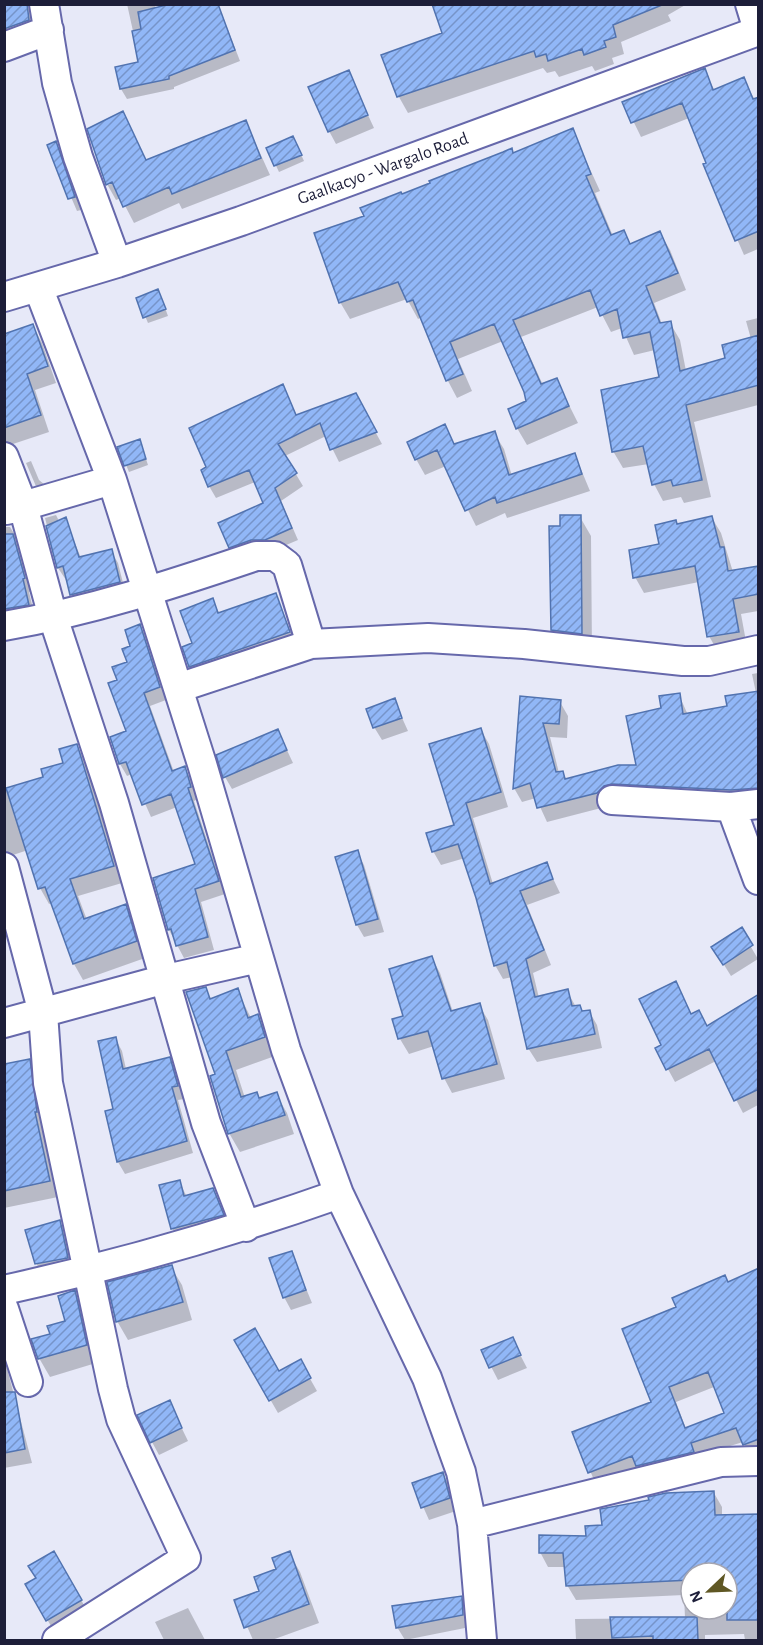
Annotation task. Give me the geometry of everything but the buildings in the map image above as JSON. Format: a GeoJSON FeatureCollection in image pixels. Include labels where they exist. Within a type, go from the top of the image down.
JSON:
{"type":"FeatureCollection","features":[{"type":"Feature","properties":{"kind":"street"},"geometry":{"type":"LineString","coordinates":[[750,4],[759,31]]}},
{"type":"Feature","properties":{"kind":"street"},"geometry":{"type":"LineString","coordinates":[[4,47],[46,17],[57,83],[78,156],[117,264]]}},
{"type":"Feature","properties":{"kind":"street","name":"Gaalkacyo - Wargalo Road"},"geometry":{"type":"LineString","coordinates":[[4,297],[117,264],[252,217],[759,31]]}},
{"type":"Feature","properties":{"kind":"street"},"geometry":{"type":"LineString","coordinates":[[38,287],[112,480],[178,688],[286,1050],[339,1194],[427,1378],[461,1473],[472,1524],[482,1641]]}},
{"type":"Feature","properties":{"kind":"street"},"geometry":{"type":"LineString","coordinates":[[4,457],[14,508],[53,617],[114,803],[162,980],[206,1123],[246,1227]]}},
{"type":"Feature","properties":{"kind":"street"},"geometry":{"type":"LineString","coordinates":[[14,508],[112,480]]}},
{"type":"Feature","properties":{"kind":"street"},"geometry":{"type":"LineString","coordinates":[[4,626],[53,617],[146,592],[256,556],[275,556],[287,565],[311,645]]}},
{"type":"Feature","properties":{"kind":"street"},"geometry":{"type":"LineString","coordinates":[[178,688],[311,645],[428,638],[524,644],[683,661],[709,660],[759,651]]}},
{"type":"Feature","properties":{"kind":"street"},"geometry":{"type":"LineString","coordinates":[[612,800],[745,806],[759,880]]}},
{"type":"Feature","properties":{"kind":"street"},"geometry":{"type":"LineString","coordinates":[[4,867],[43,1013],[48,1083],[121,1419],[186,1558],[57,1641]]}},
{"type":"Feature","properties":{"kind":"street"},"geometry":{"type":"LineString","coordinates":[[4,1023],[162,980],[259,958]]}},
{"type":"Feature","properties":{"kind":"street"},"geometry":{"type":"LineString","coordinates":[[4,1290],[88,1271],[246,1227],[339,1194]]}},
{"type":"Feature","properties":{"kind":"street"},"geometry":{"type":"LineString","coordinates":[[4,1309],[28,1382]]}},
{"type":"Feature","properties":{"kind":"street"},"geometry":{"type":"LineString","coordinates":[[472,1524],[721,1462],[759,1461]]}}]}
